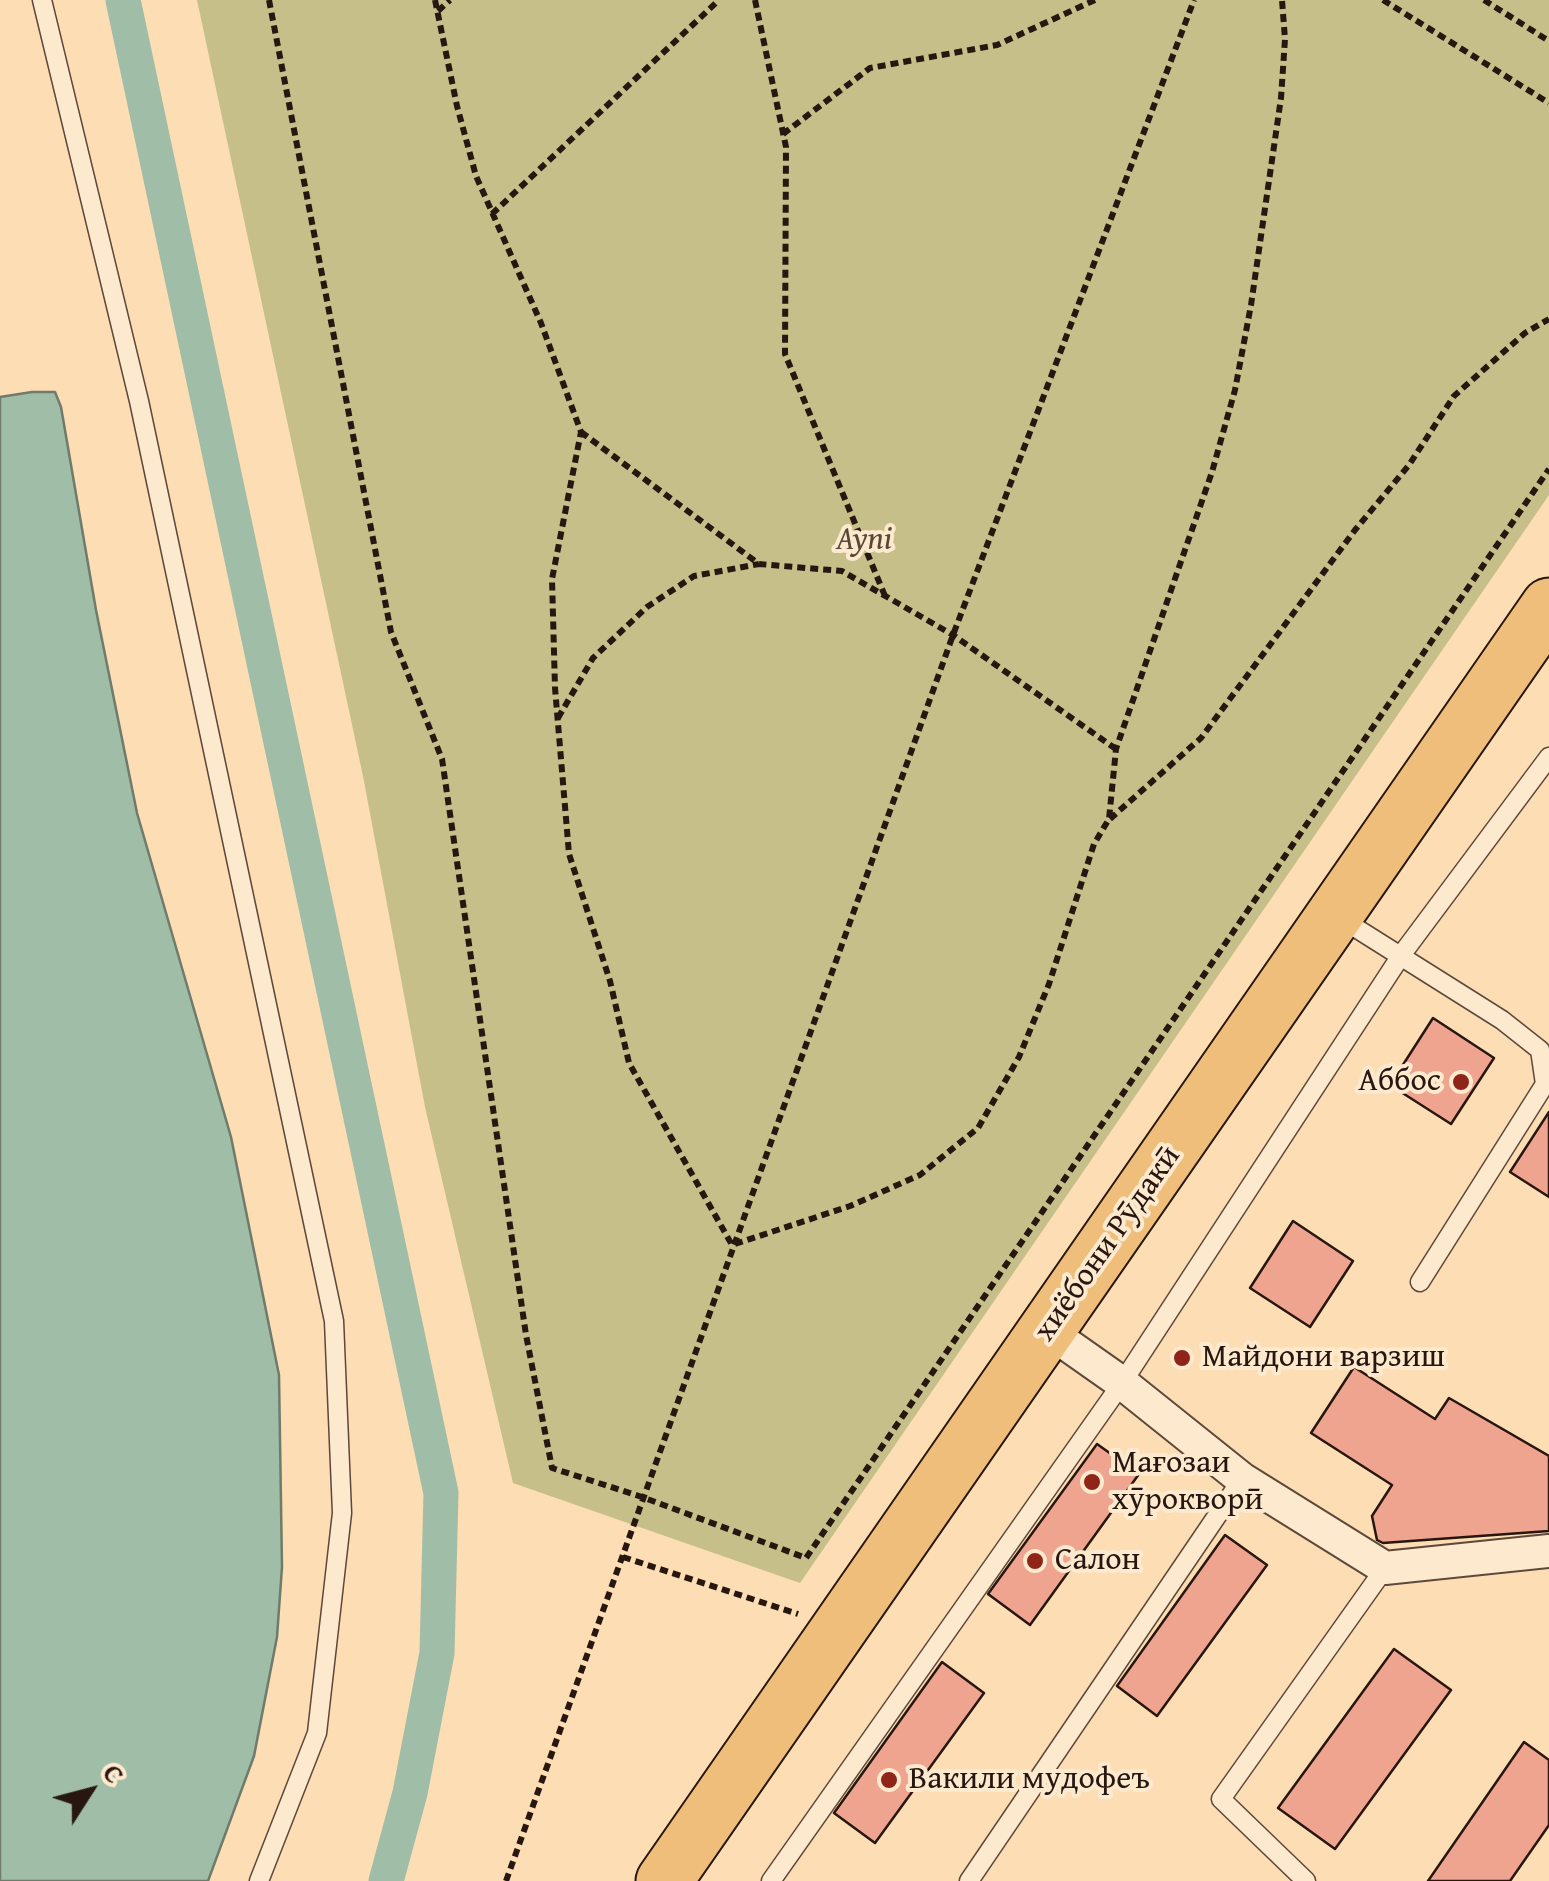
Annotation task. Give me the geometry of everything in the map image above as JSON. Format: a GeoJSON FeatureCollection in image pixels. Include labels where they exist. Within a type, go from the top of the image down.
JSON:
{"type":"FeatureCollection","features":[{"type":"Feature","properties":{"kind":"highway","name":"хиёбони Рӯдакӣ"},"geometry":{"type":"LineString","coordinates":[[664,1881],[1549,606]]}},
{"type":"Feature","properties":{"kind":"street"},"geometry":{"type":"LineString","coordinates":[[1048,1331],[1122,1383],[1242,1478],[1385,1568],[1549,1550]]}},
{"type":"Feature","properties":{"kind":"lane"},"geometry":{"type":"LineString","coordinates":[[42,0],[139,401],[334,1321],[342,1513],[317,1733],[258,1881]]}},
{"type":"Feature","properties":{"kind":"lane"},"geometry":{"type":"LineString","coordinates":[[770,1881],[1122,1383],[1402,954],[1549,757]]}},
{"type":"Feature","properties":{"kind":"lane"},"geometry":{"type":"LineString","coordinates":[[1336,915],[1502,1020],[1540,1050],[1545,1084],[1420,1282]]}},
{"type":"Feature","properties":{"kind":"lane"},"geometry":{"type":"LineString","coordinates":[[969,1881],[1242,1478]]}},
{"type":"Feature","properties":{"kind":"lane"},"geometry":{"type":"LineString","coordinates":[[1306,1881],[1221,1799],[1385,1568]]}},
{"type":"Feature","properties":{"kind":"path"},"geometry":{"type":"LineString","coordinates":[[269,0],[390,632],[442,759],[526,1335],[552,1468],[806,1558],[1549,469]]}},
{"type":"Feature","properties":{"kind":"path"},"geometry":{"type":"LineString","coordinates":[[435,0],[476,176],[541,323],[581,432],[552,579],[557,719],[568,854],[610,981],[628,1064],[732,1245]]}},
{"type":"Feature","properties":{"kind":"path"},"geometry":{"type":"LineString","coordinates":[[438,10],[450,0]]}},
{"type":"Feature","properties":{"kind":"path"},"geometry":{"type":"LineString","coordinates":[[492,214],[718,0]]}},
{"type":"Feature","properties":{"kind":"path"},"geometry":{"type":"LineString","coordinates":[[755,0],[783,134],[785,354],[885,597]]}},
{"type":"Feature","properties":{"kind":"path"},"geometry":{"type":"LineString","coordinates":[[783,134],[870,68],[996,45],[1095,0]]}},
{"type":"Feature","properties":{"kind":"path"},"geometry":{"type":"LineString","coordinates":[[506,1881],[953,635],[1194,0]]}},
{"type":"Feature","properties":{"kind":"path"},"geometry":{"type":"LineString","coordinates":[[1109,820],[1116,748],[1206,490],[1235,390],[1272,174],[1284,39],[1282,0]]}},
{"type":"Feature","properties":{"kind":"path"},"geometry":{"type":"LineString","coordinates":[[1382,0],[1549,102]]}},
{"type":"Feature","properties":{"kind":"path"},"geometry":{"type":"LineString","coordinates":[[1484,0],[1549,41]]}},
{"type":"Feature","properties":{"kind":"path"},"geometry":{"type":"LineString","coordinates":[[732,1245],[850,1206],[920,1175],[978,1128],[1026,1039],[1049,984],[1094,844],[1109,820],[1201,738],[1355,530],[1410,465],[1454,396],[1524,333],[1549,319]]}},
{"type":"Feature","properties":{"kind":"path"},"geometry":{"type":"LineString","coordinates":[[581,432],[759,564]]}},
{"type":"Feature","properties":{"kind":"path"},"geometry":{"type":"LineString","coordinates":[[557,719],[593,658],[647,607],[694,576],[759,564],[842,571],[953,635],[1116,748]]}},
{"type":"Feature","properties":{"kind":"path"},"geometry":{"type":"LineString","coordinates":[[623,1557],[798,1614]]}},
{"type":"Feature","properties":{"kind":"green space","name":"Ayni"},"geometry":{"type":"Polygon","coordinates":[[[197,0],[1549,0],[1549,495],[800,1583],[513,1483],[425,1107],[363,776],[197,0]]]}},
{"type":"Feature","properties":{"kind":"shaded area"},"geometry":{"type":"Polygon","coordinates":[[[55,392],[61,407],[137,813],[231,1137],[279,1375],[282,1567],[277,1637],[254,1756],[208,1881],[0,1881],[0,397],[55,392]]]}},
{"type":"Feature","properties":{"kind":"building"},"geometry":{"type":"Polygon","coordinates":[[[1433,1018],[1494,1058],[1451,1124],[1390,1085],[1433,1018]]]}},
{"type":"Feature","properties":{"kind":"building"},"geometry":{"type":"Polygon","coordinates":[[[1549,1112],[1549,1197],[1510,1172],[1549,1112]]]}},
{"type":"Feature","properties":{"kind":"building"},"geometry":{"type":"Polygon","coordinates":[[[1293,1221],[1353,1261],[1310,1327],[1250,1288],[1293,1221]]]}},
{"type":"Feature","properties":{"kind":"building"},"geometry":{"type":"Polygon","coordinates":[[[1354,1367],[1435,1419],[1449,1398],[1549,1456],[1549,1531],[1383,1543],[1377,1540],[1372,1516],[1392,1485],[1311,1433],[1354,1367]]]}},
{"type":"Feature","properties":{"kind":"building"},"geometry":{"type":"Polygon","coordinates":[[[1097,1444],[1139,1474],[1030,1625],[988,1594],[1097,1444]]]}},
{"type":"Feature","properties":{"kind":"building"},"geometry":{"type":"Polygon","coordinates":[[[1225,1535],[1267,1565],[1157,1716],[1117,1686],[1225,1535]]]}},
{"type":"Feature","properties":{"kind":"building"},"geometry":{"type":"Polygon","coordinates":[[[1394,1649],[1451,1690],[1335,1849],[1278,1808],[1394,1649]]]}},
{"type":"Feature","properties":{"kind":"building"},"geometry":{"type":"Polygon","coordinates":[[[942,1662],[984,1693],[875,1843],[834,1813],[942,1662]]]}},
{"type":"Feature","properties":{"kind":"building"},"geometry":{"type":"Polygon","coordinates":[[[1524,1742],[1549,1760],[1549,1825],[1510,1881],[1428,1881],[1524,1742]]]}},
{"type":"Feature","properties":{"kind":"waterway"},"geometry":{"type":"LineString","coordinates":[[123,0],[441,1493],[437,1653],[410,1793],[386,1881]]}},
{"type":"Feature","properties":{"kind":"place","name":"Аббос"},"geometry":{"type":"Point","coordinates":[1461,1082]}},
{"type":"Feature","properties":{"kind":"place","name":"Майдони варзиш"},"geometry":{"type":"Point","coordinates":[1182,1358]}},
{"type":"Feature","properties":{"kind":"place","name":"Мағозаи хӯрокворӣ"},"geometry":{"type":"Point","coordinates":[1092,1482]}},
{"type":"Feature","properties":{"kind":"place","name":"Салон"},"geometry":{"type":"Point","coordinates":[1035,1561]}},
{"type":"Feature","properties":{"kind":"place","name":"Вакили мудофеъ"},"geometry":{"type":"Point","coordinates":[889,1780]}}]}
